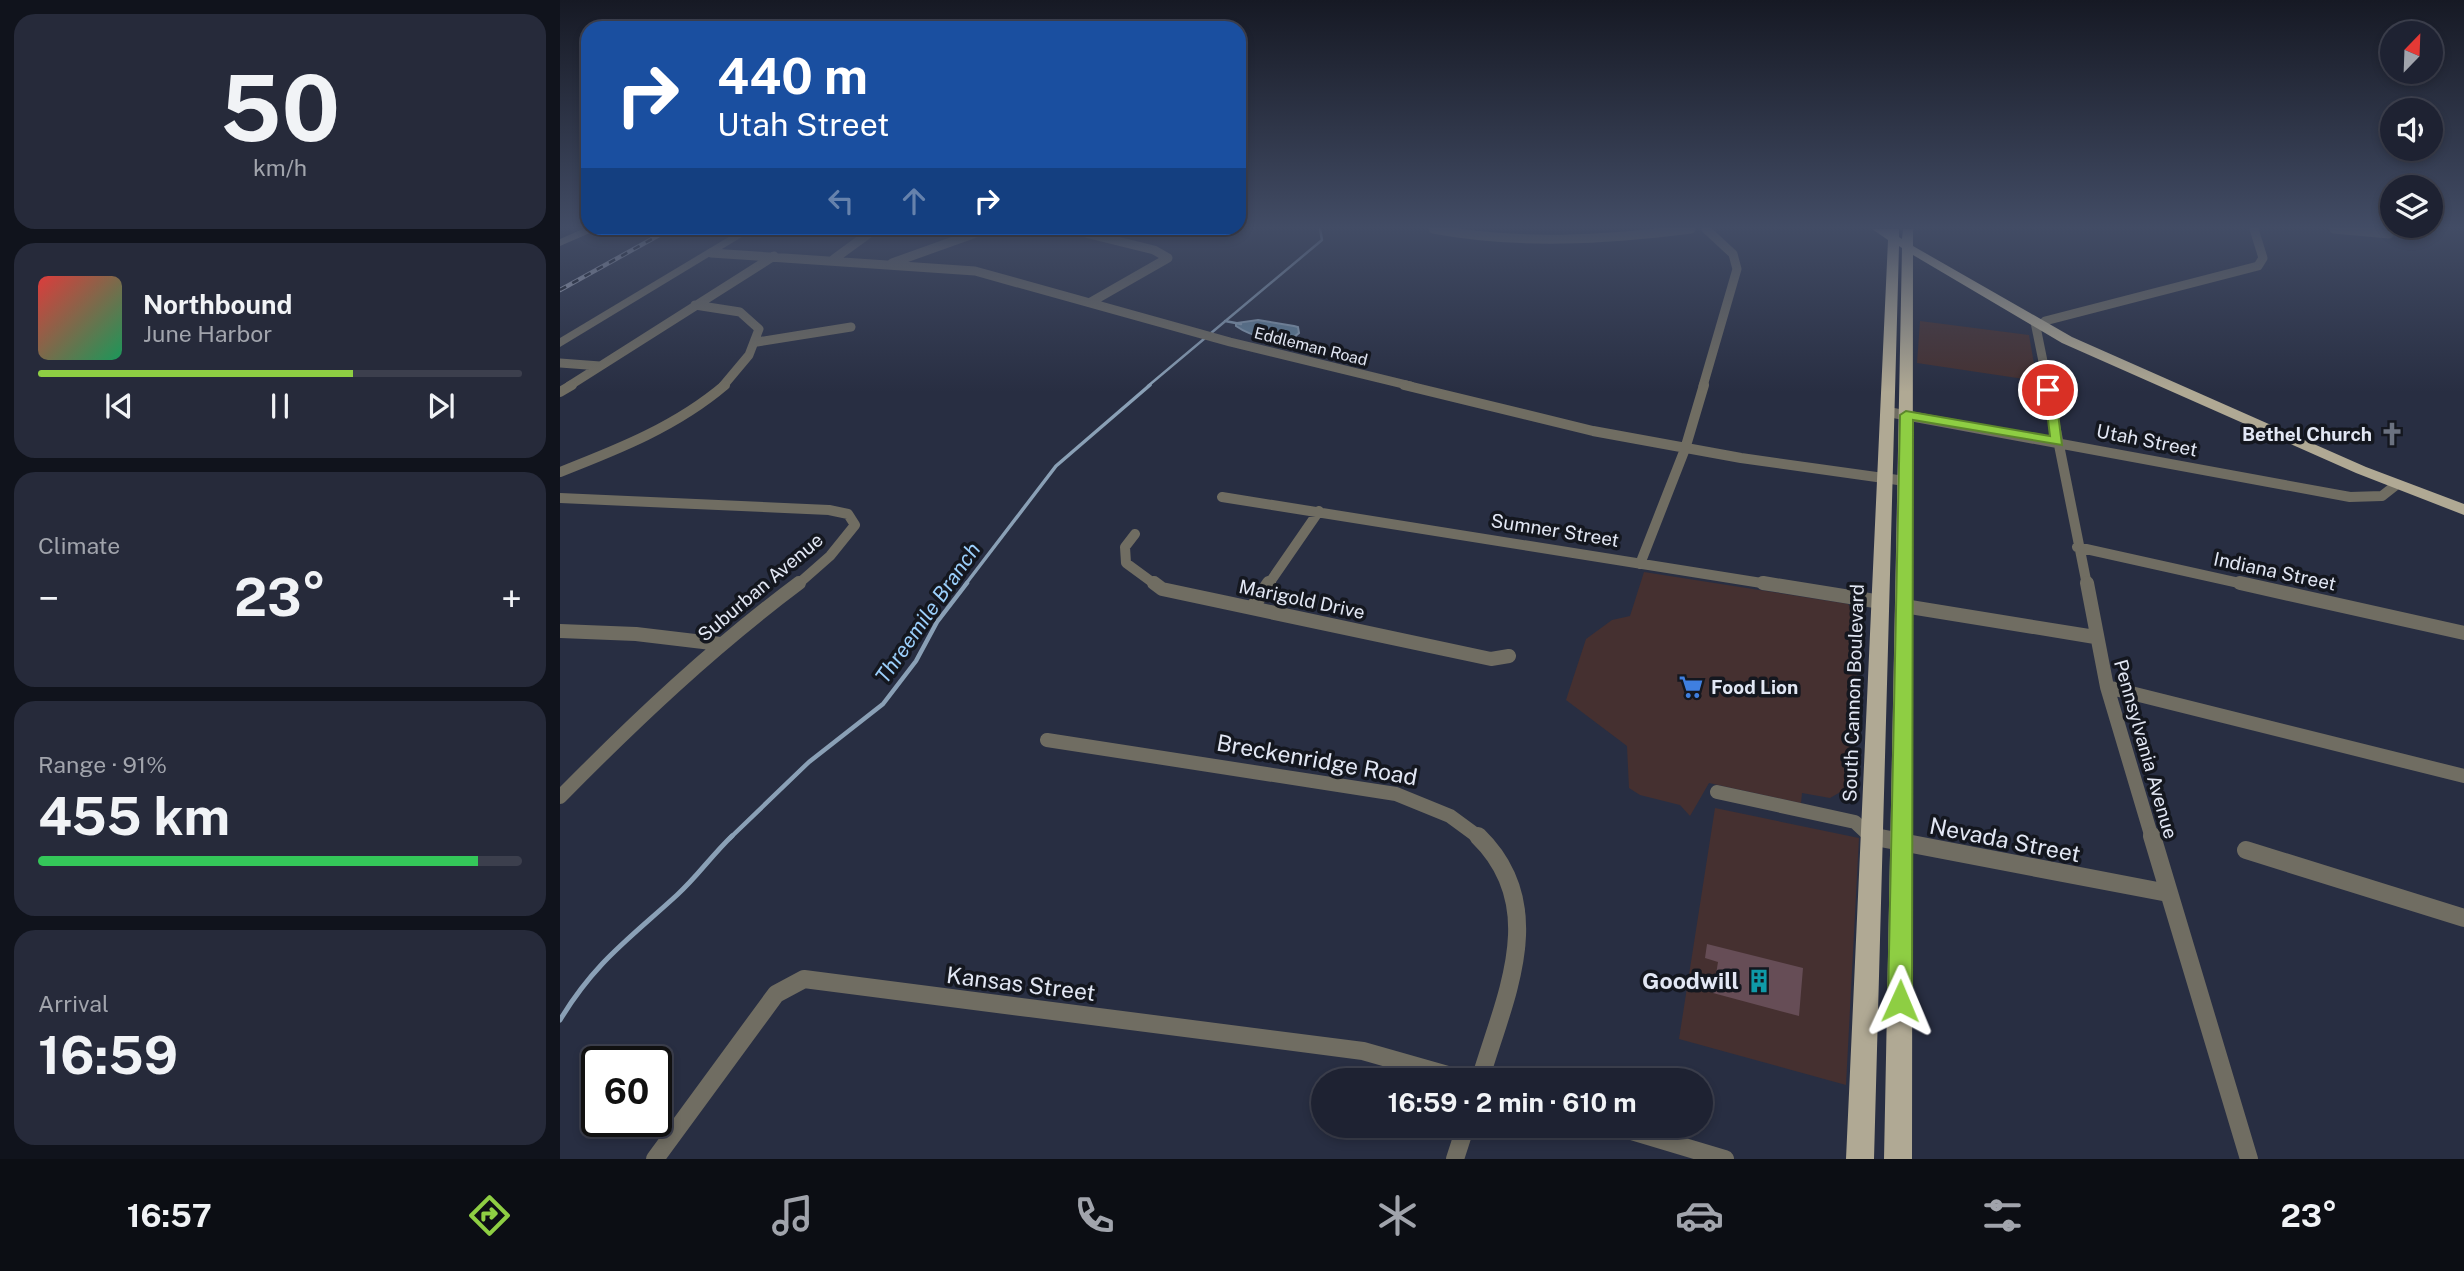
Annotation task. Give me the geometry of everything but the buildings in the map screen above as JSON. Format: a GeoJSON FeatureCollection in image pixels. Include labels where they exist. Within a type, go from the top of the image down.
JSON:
{"type":"FeatureCollection","features":[{"type":"Feature","properties":{"kind":"main road","name":"South Cannon Boulevard"},"geometry":{"type":"LineString","coordinates":[[1895,283],[1885,478],[1902,844],[1898,1159]]}},
{"type":"Feature","properties":{"kind":"main road","name":"South Cannon Boulevard"},"geometry":{"type":"LineString","coordinates":[[1860,1159],[1872,838],[1905,481],[1906,415],[1900,283]]}},
{"type":"Feature","properties":{"kind":"main road"},"geometry":{"type":"LineString","coordinates":[[1969,283],[2040,330],[2079,343]]}},
{"type":"Feature","properties":{"kind":"main road"},"geometry":{"type":"LineString","coordinates":[[2040,330],[2079,343],[2169,387],[2396,485],[2464,510]]}},
{"type":"Feature","properties":{"kind":"street"},"geometry":{"type":"LineString","coordinates":[[560,344],[661,283]]}},
{"type":"Feature","properties":{"kind":"street"},"geometry":{"type":"LineString","coordinates":[[560,391],[730,283]]}},
{"type":"Feature","properties":{"kind":"street","name":"Eddleman Road"},"geometry":{"type":"LineString","coordinates":[[1020,283],[1289,357],[1552,421],[1685,449],[1905,481]]}},
{"type":"Feature","properties":{"kind":"street"},"geometry":{"type":"LineString","coordinates":[[1091,302],[1124,283]]}},
{"type":"Feature","properties":{"kind":"street"},"geometry":{"type":"LineString","coordinates":[[1640,564],[1685,449],[1733,283]]}},
{"type":"Feature","properties":{"kind":"street"},"geometry":{"type":"LineString","coordinates":[[2040,330],[2200,283]]}},
{"type":"Feature","properties":{"kind":"street"},"geometry":{"type":"LineString","coordinates":[[560,472],[634,441],[689,411],[736,374],[748,360],[757,342],[759,329],[755,321],[746,315],[695,305]]}},
{"type":"Feature","properties":{"kind":"street"},"geometry":{"type":"LineString","coordinates":[[757,342],[851,327]]}},
{"type":"Feature","properties":{"kind":"street"},"geometry":{"type":"LineString","coordinates":[[2040,330],[2061,336]]}},
{"type":"Feature","properties":{"kind":"street","name":"Pennsylvania Avenue"},"geometry":{"type":"LineString","coordinates":[[2040,330],[2057,442],[2077,525],[2074,531],[2107,687],[2249,1159]]}},
{"type":"Feature","properties":{"kind":"street"},"geometry":{"type":"LineString","coordinates":[[560,363],[600,366]]}},
{"type":"Feature","properties":{"kind":"street","name":"Utah Street"},"geometry":{"type":"LineString","coordinates":[[1888,412],[2350,497],[2382,496],[2396,485]]}},
{"type":"Feature","properties":{"kind":"street","name":"Sumner Street"},"geometry":{"type":"LineString","coordinates":[[1222,497],[2095,636]]}},
{"type":"Feature","properties":{"kind":"street","name":"Suburban Avenue"},"geometry":{"type":"LineString","coordinates":[[560,498],[829,510],[848,513],[855,525],[832,554],[720,644],[640,716],[560,797]]}},
{"type":"Feature","properties":{"kind":"street"},"geometry":{"type":"LineString","coordinates":[[1252,608],[1319,511]]}},
{"type":"Feature","properties":{"kind":"street","name":"Marigold Drive"},"geometry":{"type":"LineString","coordinates":[[1135,534],[1125,547],[1126,563],[1162,589],[1491,659],[1509,656]]}},
{"type":"Feature","properties":{"kind":"street","name":"Indiana Street"},"geometry":{"type":"LineString","coordinates":[[2077,547],[2464,633]]}},
{"type":"Feature","properties":{"kind":"street"},"geometry":{"type":"LineString","coordinates":[[560,631],[636,634],[720,644]]}},
{"type":"Feature","properties":{"kind":"street"},"geometry":{"type":"LineString","coordinates":[[2107,687],[2464,776]]}},
{"type":"Feature","properties":{"kind":"street","name":"Breckenridge Road"},"geometry":{"type":"LineString","coordinates":[[1047,740],[1396,794],[1439,807],[1473,829],[1497,856],[1510,883],[1519,932],[1518,950],[1484,1068]]}},
{"type":"Feature","properties":{"kind":"street","name":"Nevada Street"},"geometry":{"type":"LineString","coordinates":[[1717,792],[1856,822],[1872,838],[2168,894]]}},
{"type":"Feature","properties":{"kind":"street"},"geometry":{"type":"LineString","coordinates":[[2246,850],[2464,918]]}},
{"type":"Feature","properties":{"kind":"street","name":"Kansas Street"},"geometry":{"type":"LineString","coordinates":[[655,1159],[776,994],[804,979],[1363,1051],[1423,1068]]}},
{"type":"Feature","properties":{"kind":"street"},"geometry":{"type":"LineString","coordinates":[[1455,1159],[1462,1138]]}},
{"type":"Feature","properties":{"kind":"street"},"geometry":{"type":"LineString","coordinates":[[1655,1138],[1725,1159]]}},
{"type":"Feature","properties":{"kind":"shaded area"},"geometry":{"type":"Polygon","coordinates":[[[1920,321],[2029,335],[2037,381],[1917,363],[1920,321]]]}},
{"type":"Feature","properties":{"kind":"shaded area"},"geometry":{"type":"Polygon","coordinates":[[[1644,572],[1848,604],[1860,618],[1851,786],[1830,798],[1802,793],[1801,803],[1709,783],[1690,816],[1680,805],[1640,795],[1629,788],[1627,746],[1566,700],[1586,639],[1612,620],[1630,616],[1644,572]]]}},
{"type":"Feature","properties":{"kind":"shaded area"},"geometry":{"type":"Polygon","coordinates":[[[1715,808],[1859,838],[1846,1085],[1679,1039],[1715,808]]]}},
{"type":"Feature","properties":{"kind":"water"},"geometry":{"type":"Polygon","coordinates":[[[1258,320],[1298,327],[1299,333],[1277,340],[1250,333],[1236,326],[1236,323],[1258,320]]]}},
{"type":"Feature","properties":{"kind":"waterway","name":"Threemile Branch"},"geometry":{"type":"LineString","coordinates":[[1225,321],[1271,283]]}},
{"type":"Feature","properties":{"kind":"waterway","name":"Threemile Branch"},"geometry":{"type":"LineString","coordinates":[[1148,386],[1225,321]]}},
{"type":"Feature","properties":{"kind":"waterway"},"geometry":{"type":"LineString","coordinates":[[1225,321],[1241,324]]}},
{"type":"Feature","properties":{"kind":"waterway","name":"Threemile Branch"},"geometry":{"type":"LineString","coordinates":[[965,585],[1056,466],[1150,385]]}},
{"type":"Feature","properties":{"kind":"waterway","name":"Threemile Branch"},"geometry":{"type":"LineString","coordinates":[[731,837],[809,762],[883,704],[916,661],[937,622],[967,583]]}},
{"type":"Feature","properties":{"kind":"waterway","name":"Threemile Branch"},"geometry":{"type":"LineString","coordinates":[[560,1020],[586,982],[600,967],[684,888],[731,837]]}},
{"type":"Feature","properties":{"kind":"railway"},"geometry":{"type":"LineString","coordinates":[[560,290],[572,283]]}},
{"type":"Feature","properties":{"kind":"place","name":"Bethel Church"},"geometry":{"type":"Point","coordinates":[2392,434]}},
{"type":"Feature","properties":{"kind":"place","name":"Food Lion"},"geometry":{"type":"Point","coordinates":[1691,687]}},
{"type":"Feature","properties":{"kind":"place","name":"Goodwill"},"geometry":{"type":"Point","coordinates":[1759,981]}},
{"type":"Feature","properties":{"kind":"route"},"geometry":{"type":"LineString","coordinates":[[1900,1001],[1906,415],[2057,442],[2048,390]]}}]}
